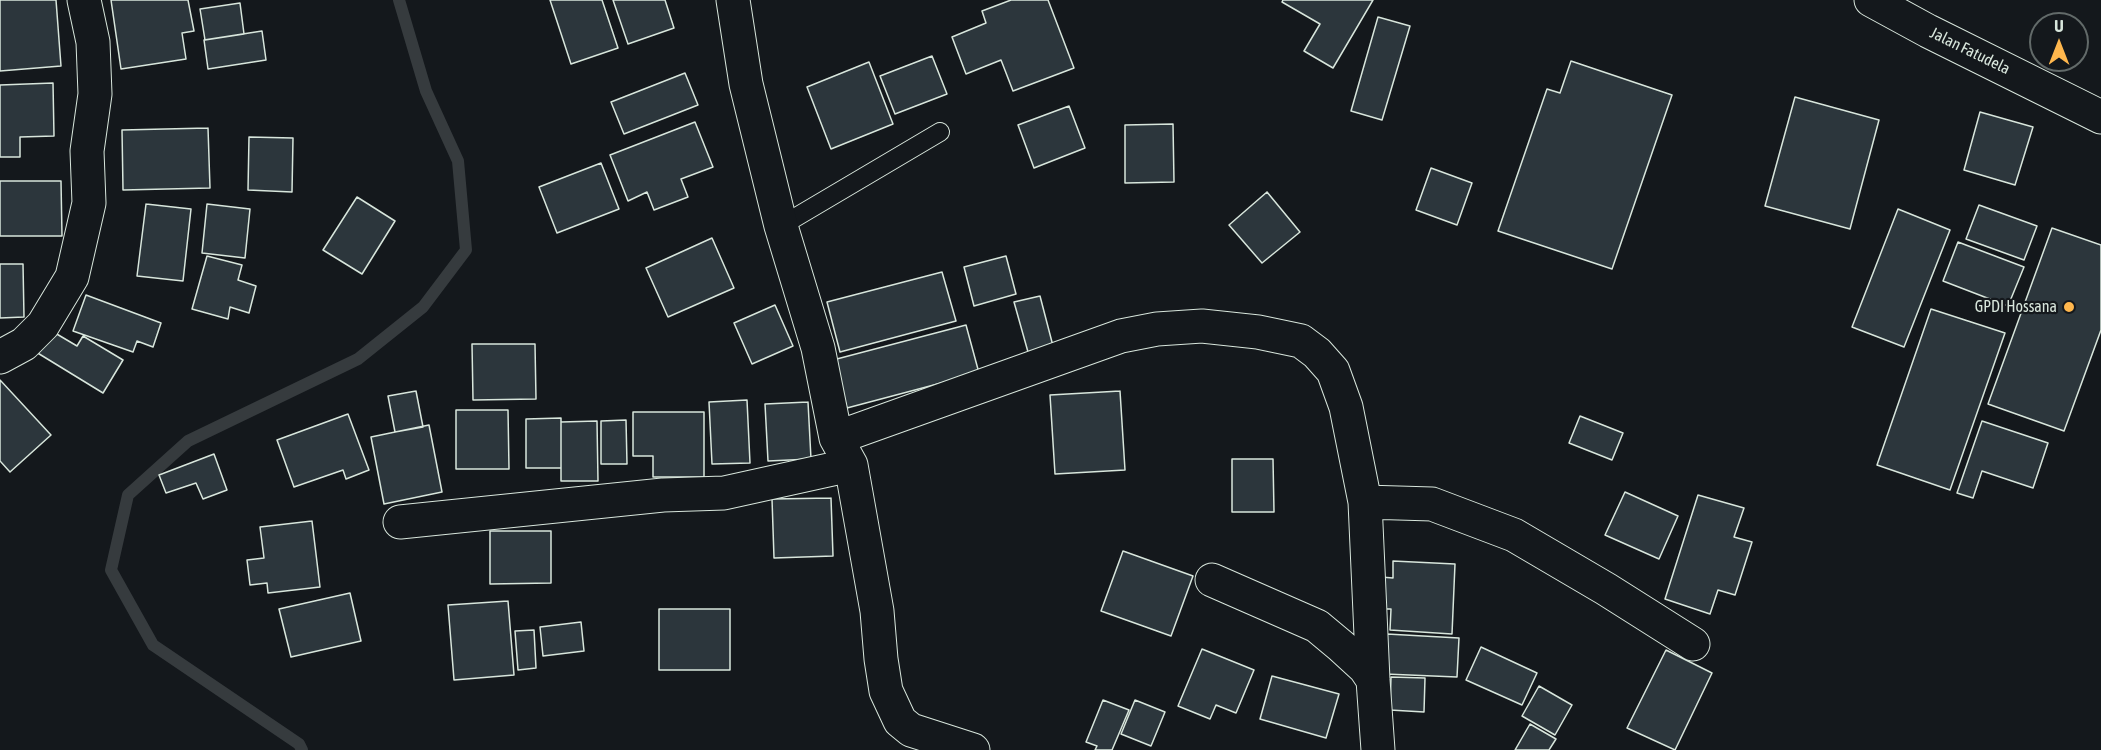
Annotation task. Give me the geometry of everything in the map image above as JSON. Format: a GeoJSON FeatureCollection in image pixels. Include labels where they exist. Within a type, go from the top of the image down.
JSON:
{"type":"FeatureCollection","features":[{"type":"Feature","properties":{"kind":"street"},"geometry":{"type":"LineString","coordinates":[[0,357],[24,344],[43,325],[72,278],[89,203],[87,151],[95,94],[93,42],[84,0]]}},
{"type":"Feature","properties":{"kind":"street"},"geometry":{"type":"LineString","coordinates":[[733,0],[746,84],[781,226],[818,348],[843,452],[877,611],[886,691],[900,722],[911,730],[973,750]]}},
{"type":"Feature","properties":{"kind":"street","name":"Jalan Fatudela"},"geometry":{"type":"LineString","coordinates":[[1872,0],[1928,31],[2101,117]]}},
{"type":"Feature","properties":{"kind":"street"},"geometry":{"type":"LineString","coordinates":[[400,522],[663,495],[724,493],[843,452],[1121,336],[1157,329],[1202,326],[1258,332],[1301,341],[1317,353],[1333,371],[1346,407],[1365,501],[1378,750]]}},
{"type":"Feature","properties":{"kind":"street"},"geometry":{"type":"LineString","coordinates":[[1365,501],[1432,504],[1514,535],[1693,644]]}},
{"type":"Feature","properties":{"kind":"street"},"geometry":{"type":"LineString","coordinates":[[1212,580],[1317,626],[1365,668],[1373,680]]}},
{"type":"Feature","properties":{"kind":"lane"},"geometry":{"type":"LineString","coordinates":[[781,226],[940,132]]}},
{"type":"Feature","properties":{"kind":"building"},"geometry":{"type":"Polygon","coordinates":[[[0,0],[56,0],[61,66],[0,71],[0,0]]]}},
{"type":"Feature","properties":{"kind":"building"},"geometry":{"type":"Polygon","coordinates":[[[111,0],[188,0],[194,31],[182,33],[186,59],[121,69],[111,0]]]}},
{"type":"Feature","properties":{"kind":"building"},"geometry":{"type":"Polygon","coordinates":[[[550,0],[602,0],[618,48],[571,64],[550,0]]]}},
{"type":"Feature","properties":{"kind":"building"},"geometry":{"type":"Polygon","coordinates":[[[613,0],[665,0],[674,28],[628,44],[613,0]]]}},
{"type":"Feature","properties":{"kind":"building"},"geometry":{"type":"Polygon","coordinates":[[[1011,0],[1048,0],[1074,68],[1013,91],[1001,60],[966,74],[952,37],[986,23],[982,11],[1011,0]]]}},
{"type":"Feature","properties":{"kind":"building"},"geometry":{"type":"Polygon","coordinates":[[[1283,0],[1373,0],[1333,68],[1304,51],[1320,24],[1282,2],[1283,0]]]}},
{"type":"Feature","properties":{"kind":"building"},"geometry":{"type":"Polygon","coordinates":[[[240,3],[244,34],[205,40],[200,9],[240,3]]]}},
{"type":"Feature","properties":{"kind":"building"},"geometry":{"type":"Polygon","coordinates":[[[1378,17],[1410,26],[1382,120],[1351,111],[1378,17]]]}},
{"type":"Feature","properties":{"kind":"building"},"geometry":{"type":"Polygon","coordinates":[[[262,31],[266,60],[208,69],[204,40],[262,31]]]}},
{"type":"Feature","properties":{"kind":"building"},"geometry":{"type":"Polygon","coordinates":[[[932,56],[947,94],[895,114],[880,76],[932,56]]]}},
{"type":"Feature","properties":{"kind":"building"},"geometry":{"type":"Polygon","coordinates":[[[1571,61],[1672,95],[1612,269],[1498,231],[1547,89],[1560,93],[1571,61]]]}},
{"type":"Feature","properties":{"kind":"building"},"geometry":{"type":"Polygon","coordinates":[[[869,62],[893,124],[831,149],[807,87],[869,62]]]}},
{"type":"Feature","properties":{"kind":"building"},"geometry":{"type":"Polygon","coordinates":[[[685,73],[698,105],[624,134],[611,102],[685,73]]]}},
{"type":"Feature","properties":{"kind":"building"},"geometry":{"type":"Polygon","coordinates":[[[53,83],[54,136],[20,137],[20,157],[0,157],[0,85],[53,83]]]}},
{"type":"Feature","properties":{"kind":"building"},"geometry":{"type":"Polygon","coordinates":[[[1795,97],[1879,120],[1850,229],[1765,206],[1795,97]]]}},
{"type":"Feature","properties":{"kind":"building"},"geometry":{"type":"Polygon","coordinates":[[[1069,106],[1085,148],[1034,168],[1018,125],[1069,106]]]}},
{"type":"Feature","properties":{"kind":"building"},"geometry":{"type":"Polygon","coordinates":[[[1980,112],[2033,127],[2015,185],[1964,170],[1980,112]]]}},
{"type":"Feature","properties":{"kind":"building"},"geometry":{"type":"Polygon","coordinates":[[[695,122],[713,167],[681,179],[688,197],[654,210],[647,192],[628,201],[610,155],[695,122]]]}},
{"type":"Feature","properties":{"kind":"building"},"geometry":{"type":"Polygon","coordinates":[[[1173,124],[1174,182],[1125,183],[1125,125],[1173,124]]]}},
{"type":"Feature","properties":{"kind":"building"},"geometry":{"type":"Polygon","coordinates":[[[208,128],[210,188],[123,190],[122,130],[208,128]]]}},
{"type":"Feature","properties":{"kind":"building"},"geometry":{"type":"Polygon","coordinates":[[[249,137],[293,138],[292,192],[248,190],[249,137]]]}},
{"type":"Feature","properties":{"kind":"building"},"geometry":{"type":"Polygon","coordinates":[[[601,163],[619,209],[557,233],[539,187],[601,163]]]}},
{"type":"Feature","properties":{"kind":"building"},"geometry":{"type":"Polygon","coordinates":[[[1431,168],[1472,183],[1457,225],[1416,210],[1431,168]]]}},
{"type":"Feature","properties":{"kind":"building"},"geometry":{"type":"Polygon","coordinates":[[[0,181],[61,181],[62,236],[0,236],[0,181]]]}},
{"type":"Feature","properties":{"kind":"building"},"geometry":{"type":"Polygon","coordinates":[[[1267,192],[1300,232],[1262,263],[1229,225],[1267,192]]]}},
{"type":"Feature","properties":{"kind":"building"},"geometry":{"type":"Polygon","coordinates":[[[357,197],[395,221],[362,274],[323,250],[357,197]]]}},
{"type":"Feature","properties":{"kind":"building"},"geometry":{"type":"Polygon","coordinates":[[[146,204],[191,209],[183,281],[137,276],[146,204]]]}},
{"type":"Feature","properties":{"kind":"building"},"geometry":{"type":"Polygon","coordinates":[[[207,204],[250,209],[245,258],[202,253],[207,204]]]}},
{"type":"Feature","properties":{"kind":"building"},"geometry":{"type":"Polygon","coordinates":[[[1979,205],[2037,226],[2024,260],[1966,239],[1979,205]]]}},
{"type":"Feature","properties":{"kind":"building"},"geometry":{"type":"Polygon","coordinates":[[[1898,209],[1950,230],[1904,347],[1852,327],[1898,209]]]}},
{"type":"Feature","properties":{"kind":"building"},"geometry":{"type":"Polygon","coordinates":[[[2052,228],[2101,245],[2101,330],[2064,431],[1988,404],[2052,228]]]}},
{"type":"Feature","properties":{"kind":"building"},"geometry":{"type":"Polygon","coordinates":[[[712,238],[734,288],[668,317],[646,268],[712,238]]]}},
{"type":"Feature","properties":{"kind":"building"},"geometry":{"type":"Polygon","coordinates":[[[1958,242],[2024,267],[2008,306],[1943,281],[1958,242]]]}},
{"type":"Feature","properties":{"kind":"building"},"geometry":{"type":"Polygon","coordinates":[[[207,256],[242,265],[238,280],[256,286],[249,313],[230,307],[228,319],[192,309],[207,256]]]}},
{"type":"Feature","properties":{"kind":"building"},"geometry":{"type":"Polygon","coordinates":[[[1006,256],[1016,294],[974,306],[964,267],[1006,256]]]}},
{"type":"Feature","properties":{"kind":"building"},"geometry":{"type":"Polygon","coordinates":[[[0,264],[23,264],[24,317],[0,318],[0,264]]]}},
{"type":"Feature","properties":{"kind":"building"},"geometry":{"type":"Polygon","coordinates":[[[942,272],[956,321],[840,352],[827,302],[942,272]]]}},
{"type":"Feature","properties":{"kind":"building"},"geometry":{"type":"Polygon","coordinates":[[[86,295],[161,323],[153,347],[137,341],[133,352],[73,331],[86,295]]]}},
{"type":"Feature","properties":{"kind":"building"},"geometry":{"type":"Polygon","coordinates":[[[1040,296],[1053,346],[1028,352],[1014,302],[1040,296]]]}},
{"type":"Feature","properties":{"kind":"building"},"geometry":{"type":"Polygon","coordinates":[[[775,305],[793,346],[752,364],[734,323],[775,305]]]}},
{"type":"Feature","properties":{"kind":"building"},"geometry":{"type":"Polygon","coordinates":[[[1931,309],[2005,333],[1950,490],[1877,465],[1931,309]]]}},
{"type":"Feature","properties":{"kind":"building"},"geometry":{"type":"Polygon","coordinates":[[[966,325],[979,373],[847,408],[833,360],[966,325]]]}},
{"type":"Feature","properties":{"kind":"building"},"geometry":{"type":"Polygon","coordinates":[[[50,330],[77,346],[83,336],[123,360],[103,393],[36,352],[50,330]]]}},
{"type":"Feature","properties":{"kind":"building"},"geometry":{"type":"Polygon","coordinates":[[[472,344],[535,344],[536,399],[473,400],[472,344]]]}},
{"type":"Feature","properties":{"kind":"building"},"geometry":{"type":"Polygon","coordinates":[[[0,380],[51,435],[10,472],[0,461],[0,380]]]}},
{"type":"Feature","properties":{"kind":"building"},"geometry":{"type":"Polygon","coordinates":[[[416,391],[423,427],[395,432],[388,396],[416,391]]]}},
{"type":"Feature","properties":{"kind":"building"},"geometry":{"type":"Polygon","coordinates":[[[1120,391],[1125,470],[1055,474],[1050,395],[1120,391]]]}},
{"type":"Feature","properties":{"kind":"building"},"geometry":{"type":"Polygon","coordinates":[[[747,400],[750,463],[712,464],[709,402],[747,400]]]}},
{"type":"Feature","properties":{"kind":"building"},"geometry":{"type":"Polygon","coordinates":[[[808,402],[811,459],[768,461],[765,404],[808,402]]]}},
{"type":"Feature","properties":{"kind":"building"},"geometry":{"type":"Polygon","coordinates":[[[456,410],[508,410],[509,469],[456,469],[456,410]]]}},
{"type":"Feature","properties":{"kind":"building"},"geometry":{"type":"Polygon","coordinates":[[[633,412],[704,412],[704,477],[653,477],[653,456],[633,456],[633,412]]]}},
{"type":"Feature","properties":{"kind":"building"},"geometry":{"type":"Polygon","coordinates":[[[348,414],[369,470],[346,479],[343,470],[294,487],[277,440],[348,414]]]}},
{"type":"Feature","properties":{"kind":"building"},"geometry":{"type":"Polygon","coordinates":[[[1580,416],[1623,433],[1612,460],[1569,443],[1580,416]]]}},
{"type":"Feature","properties":{"kind":"building"},"geometry":{"type":"Polygon","coordinates":[[[561,418],[561,468],[526,468],[526,419],[561,418]]]}},
{"type":"Feature","properties":{"kind":"building"},"geometry":{"type":"Polygon","coordinates":[[[626,420],[627,464],[601,464],[601,421],[626,420]]]}},
{"type":"Feature","properties":{"kind":"building"},"geometry":{"type":"Polygon","coordinates":[[[597,421],[598,481],[561,481],[561,422],[597,421]]]}},
{"type":"Feature","properties":{"kind":"building"},"geometry":{"type":"Polygon","coordinates":[[[1982,421],[2048,443],[2033,488],[1982,471],[1973,498],[1957,493],[1982,421]]]}},
{"type":"Feature","properties":{"kind":"building"},"geometry":{"type":"Polygon","coordinates":[[[429,425],[442,492],[384,504],[371,437],[429,425]]]}},
{"type":"Feature","properties":{"kind":"building"},"geometry":{"type":"Polygon","coordinates":[[[214,454],[227,490],[203,499],[196,483],[166,493],[159,475],[214,454]]]}},
{"type":"Feature","properties":{"kind":"building"},"geometry":{"type":"Polygon","coordinates":[[[1232,459],[1273,459],[1274,512],[1232,512],[1232,459]]]}},
{"type":"Feature","properties":{"kind":"building"},"geometry":{"type":"Polygon","coordinates":[[[1625,492],[1678,516],[1659,559],[1605,535],[1625,492]]]}},
{"type":"Feature","properties":{"kind":"building"},"geometry":{"type":"Polygon","coordinates":[[[1698,495],[1744,508],[1734,537],[1752,542],[1735,595],[1718,590],[1710,614],[1665,599],[1698,495]]]}},
{"type":"Feature","properties":{"kind":"building"},"geometry":{"type":"Polygon","coordinates":[[[831,498],[833,556],[774,558],[772,499],[831,498]]]}},
{"type":"Feature","properties":{"kind":"building"},"geometry":{"type":"Polygon","coordinates":[[[312,521],[320,587],[268,593],[267,583],[250,585],[247,560],[264,558],[260,527],[312,521]]]}},
{"type":"Feature","properties":{"kind":"building"},"geometry":{"type":"Polygon","coordinates":[[[490,531],[551,531],[551,583],[490,584],[490,531]]]}},
{"type":"Feature","properties":{"kind":"building"},"geometry":{"type":"Polygon","coordinates":[[[1123,551],[1193,576],[1171,636],[1101,611],[1123,551]]]}},
{"type":"Feature","properties":{"kind":"building"},"geometry":{"type":"Polygon","coordinates":[[[1393,561],[1455,564],[1452,634],[1390,630],[1391,609],[1379,609],[1381,577],[1393,578],[1393,561]]]}},
{"type":"Feature","properties":{"kind":"building"},"geometry":{"type":"Polygon","coordinates":[[[350,593],[361,641],[291,657],[279,609],[350,593]]]}},
{"type":"Feature","properties":{"kind":"building"},"geometry":{"type":"Polygon","coordinates":[[[508,601],[514,675],[454,680],[448,605],[508,601]]]}},
{"type":"Feature","properties":{"kind":"building"},"geometry":{"type":"Polygon","coordinates":[[[659,609],[730,609],[730,670],[659,670],[659,609]]]}},
{"type":"Feature","properties":{"kind":"building"},"geometry":{"type":"Polygon","coordinates":[[[581,622],[584,651],[543,656],[540,627],[581,622]]]}},
{"type":"Feature","properties":{"kind":"building"},"geometry":{"type":"Polygon","coordinates":[[[534,630],[536,668],[518,670],[515,631],[534,630]]]}},
{"type":"Feature","properties":{"kind":"building"},"geometry":{"type":"Polygon","coordinates":[[[1387,634],[1459,638],[1457,677],[1385,674],[1387,634]]]}},
{"type":"Feature","properties":{"kind":"building"},"geometry":{"type":"Polygon","coordinates":[[[1481,647],[1537,673],[1522,705],[1466,680],[1481,647]]]}},
{"type":"Feature","properties":{"kind":"building"},"geometry":{"type":"Polygon","coordinates":[[[1202,649],[1254,670],[1236,713],[1216,705],[1210,719],[1178,706],[1202,649]]]}},
{"type":"Feature","properties":{"kind":"building"},"geometry":{"type":"Polygon","coordinates":[[[1666,650],[1712,673],[1675,750],[1627,728],[1666,650]]]}},
{"type":"Feature","properties":{"kind":"building"},"geometry":{"type":"Polygon","coordinates":[[[1272,676],[1339,694],[1326,738],[1260,719],[1272,676]]]}},
{"type":"Feature","properties":{"kind":"building"},"geometry":{"type":"Polygon","coordinates":[[[1391,677],[1425,678],[1424,712],[1390,710],[1391,677]]]}},
{"type":"Feature","properties":{"kind":"building"},"geometry":{"type":"Polygon","coordinates":[[[1539,686],[1572,705],[1555,735],[1522,716],[1539,686]]]}},
{"type":"Feature","properties":{"kind":"building"},"geometry":{"type":"Polygon","coordinates":[[[1103,700],[1129,710],[1112,750],[1095,750],[1097,746],[1086,742],[1103,700]]]}},
{"type":"Feature","properties":{"kind":"building"},"geometry":{"type":"Polygon","coordinates":[[[1135,700],[1165,712],[1151,746],[1121,734],[1135,700]]]}},
{"type":"Feature","properties":{"kind":"building"},"geometry":{"type":"Polygon","coordinates":[[[1530,724],[1556,739],[1549,750],[1515,750],[1530,724]]]}},
{"type":"Feature","properties":{"kind":"waterway"},"geometry":{"type":"LineString","coordinates":[[302,750],[299,744],[153,645],[111,570],[128,495],[188,441],[358,359],[423,307],[466,250],[458,161],[426,91],[399,0]]}},
{"type":"Feature","properties":{"kind":"place","name":"GPDI Hossana"},"geometry":{"type":"Point","coordinates":[2069,307]}}]}
